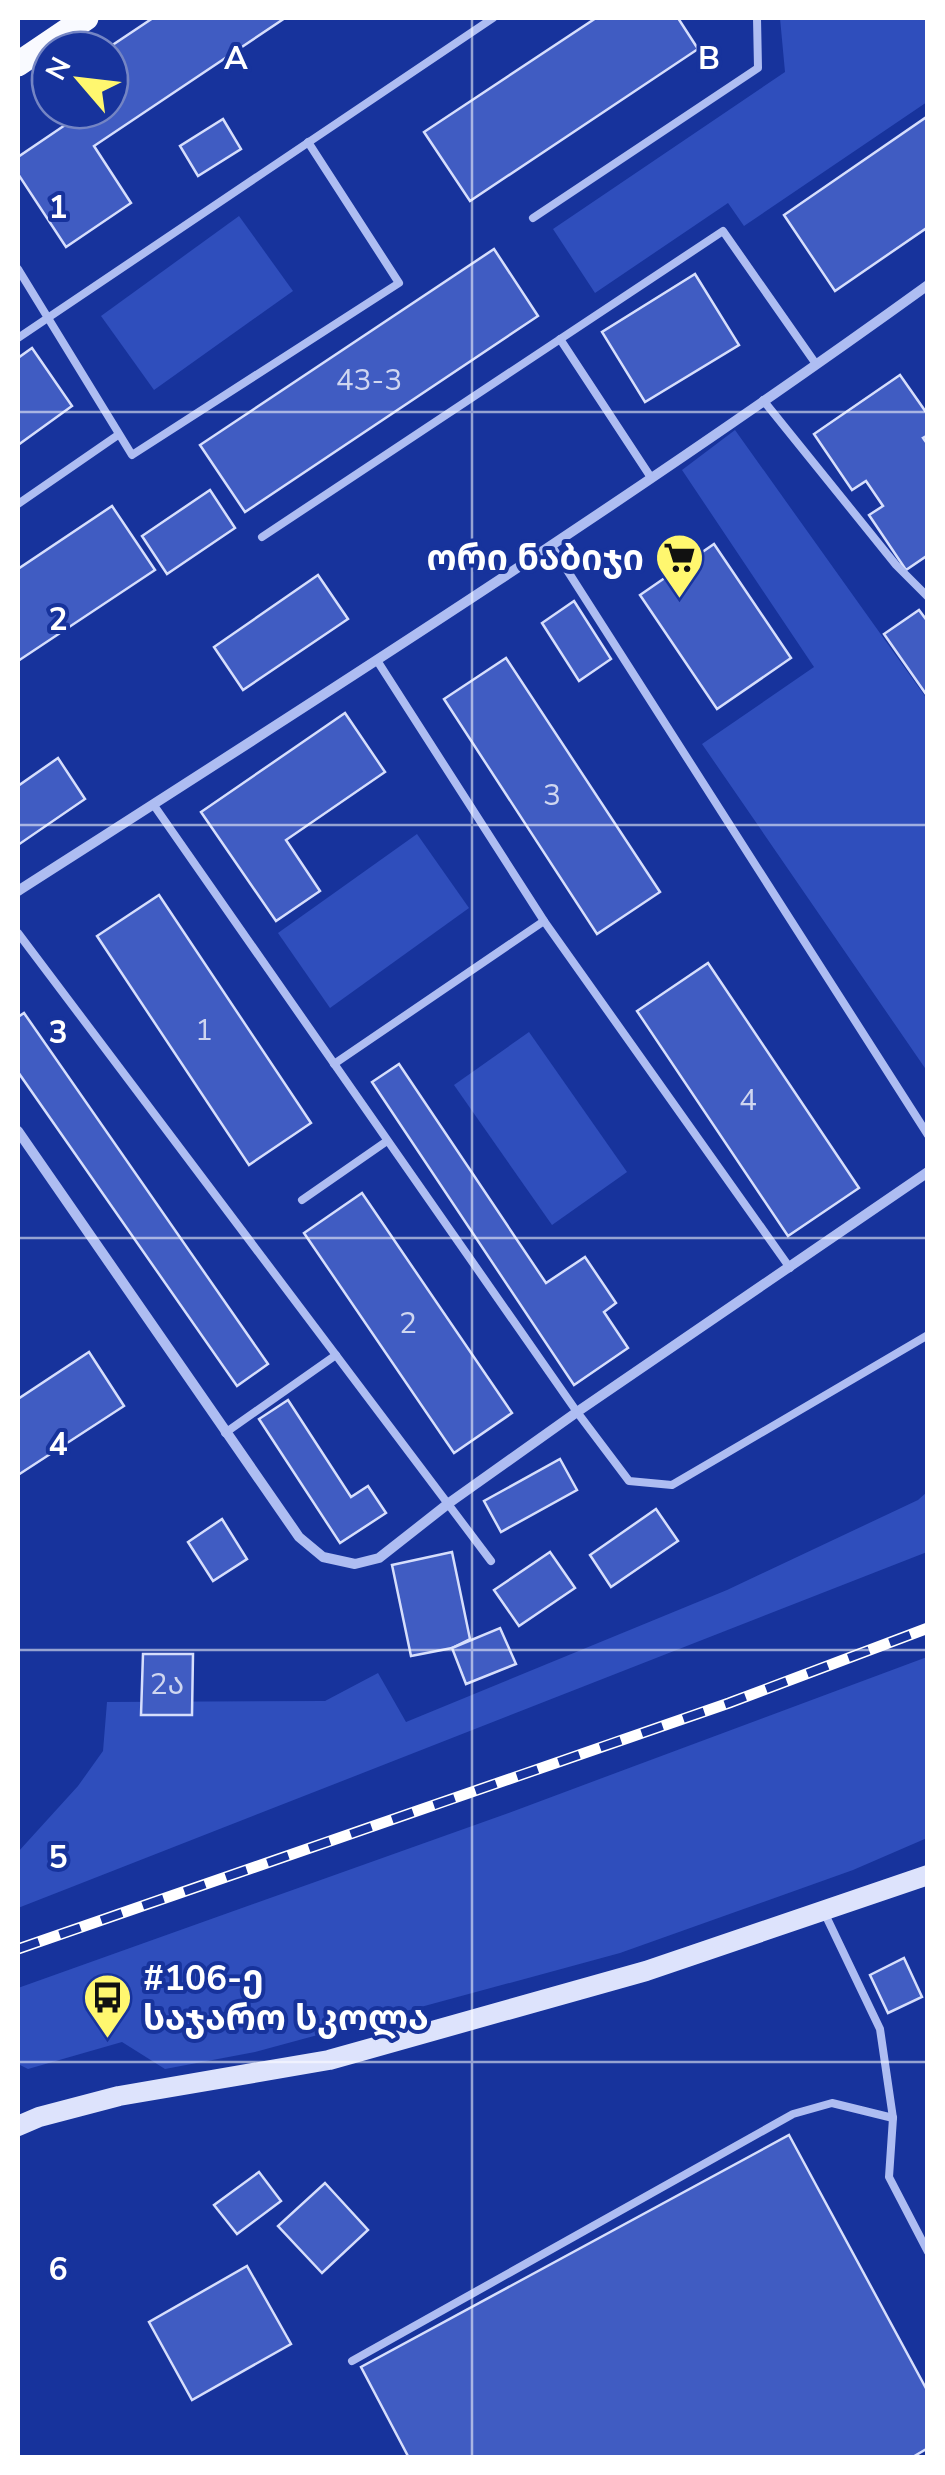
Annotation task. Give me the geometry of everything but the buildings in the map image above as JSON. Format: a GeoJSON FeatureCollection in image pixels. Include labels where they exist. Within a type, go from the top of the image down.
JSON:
{"type":"FeatureCollection","features":[{"type":"Feature","properties":{"kind":"main road"},"geometry":{"type":"LineString","coordinates":[[18,64],[86,18]]}},
{"type":"Feature","properties":{"kind":"main road"},"geometry":{"type":"LineString","coordinates":[[18,2126],[119,2096],[329,2060],[646,1971],[928,1875]]}},
{"type":"Feature","properties":{"kind":"street"},"geometry":{"type":"LineString","coordinates":[[18,892],[378,662],[928,285]]}},
{"type":"Feature","properties":{"kind":"street"},"geometry":{"type":"LineString","coordinates":[[18,1130],[299,1537],[323,1557],[355,1564],[379,1558],[577,1412],[928,1172]]}},
{"type":"Feature","properties":{"kind":"lane"},"geometry":{"type":"LineString","coordinates":[[18,338],[492,18]]}},
{"type":"Feature","properties":{"kind":"lane"},"geometry":{"type":"LineString","coordinates":[[532,218],[758,68],[757,18]]}},
{"type":"Feature","properties":{"kind":"lane"},"geometry":{"type":"LineString","coordinates":[[18,269],[132,455],[399,283],[308,142]]}},
{"type":"Feature","properties":{"kind":"lane"},"geometry":{"type":"LineString","coordinates":[[262,537],[723,231],[816,364]]}},
{"type":"Feature","properties":{"kind":"lane"},"geometry":{"type":"LineString","coordinates":[[560,338],[650,476]]}},
{"type":"Feature","properties":{"kind":"lane"},"geometry":{"type":"LineString","coordinates":[[762,400],[896,565],[928,597]]}},
{"type":"Feature","properties":{"kind":"lane"},"geometry":{"type":"LineString","coordinates":[[18,504],[118,434]]}},
{"type":"Feature","properties":{"kind":"lane"},"geometry":{"type":"LineString","coordinates":[[550,544],[928,1136]]}},
{"type":"Feature","properties":{"kind":"lane"},"geometry":{"type":"LineString","coordinates":[[378,662],[544,921],[790,1268]]}},
{"type":"Feature","properties":{"kind":"lane"},"geometry":{"type":"LineString","coordinates":[[153,804],[629,1481],[672,1485],[928,1335]]}},
{"type":"Feature","properties":{"kind":"lane"},"geometry":{"type":"LineString","coordinates":[[334,1064],[544,921]]}},
{"type":"Feature","properties":{"kind":"lane"},"geometry":{"type":"LineString","coordinates":[[18,933],[491,1561]]}},
{"type":"Feature","properties":{"kind":"lane"},"geometry":{"type":"LineString","coordinates":[[302,1200],[387,1140]]}},
{"type":"Feature","properties":{"kind":"lane"},"geometry":{"type":"LineString","coordinates":[[224,1433],[336,1355]]}},
{"type":"Feature","properties":{"kind":"lane"},"geometry":{"type":"LineString","coordinates":[[824,1912],[880,2028],[893,2118],[888,2177],[928,2252]]}},
{"type":"Feature","properties":{"kind":"lane"},"geometry":{"type":"LineString","coordinates":[[352,2361],[792,2114],[832,2103],[893,2118]]}},
{"type":"Feature","properties":{"kind":"shaded area"},"geometry":{"type":"Polygon","coordinates":[[[780,18],[927,18],[927,102],[744,226],[728,203],[595,293],[553,229],[785,72],[780,18]]]}},
{"type":"Feature","properties":{"kind":"shaded area"},"geometry":{"type":"Polygon","coordinates":[[[239,216],[293,291],[154,390],[101,316],[239,216]]]}},
{"type":"Feature","properties":{"kind":"shaded area"},"geometry":{"type":"Polygon","coordinates":[[[735,430],[927,699],[927,1071],[702,744],[814,667],[682,470],[735,430]]]}},
{"type":"Feature","properties":{"kind":"shaded area"},"geometry":{"type":"Polygon","coordinates":[[[417,834],[469,908],[330,1008],[278,933],[417,834]]]}},
{"type":"Feature","properties":{"kind":"shaded area"},"geometry":{"type":"Polygon","coordinates":[[[529,1032],[627,1172],[552,1225],[454,1085],[529,1032]]]}},
{"type":"Feature","properties":{"kind":"shaded area"},"geometry":{"type":"Polygon","coordinates":[[[927,1492],[927,1552],[18,1908],[18,1852],[78,1786],[103,1751],[107,1702],[325,1701],[378,1673],[406,1722],[727,1590],[918,1500],[927,1492]]]}},
{"type":"Feature","properties":{"kind":"shaded area"},"geometry":{"type":"Polygon","coordinates":[[[927,1657],[927,1838],[853,1870],[620,1953],[255,2052],[165,2069],[122,2042],[28,2069],[18,2064],[18,1988],[503,1815],[927,1657]]]}},
{"type":"Feature","properties":{"kind":"railway"},"geometry":{"type":"LineString","coordinates":[[18,1949],[729,1703],[928,1628]]}},
{"type":"Feature","properties":{"kind":"place","name":"ორი ნაბიჯი"},"geometry":{"type":"Point","coordinates":[679,600]}},
{"type":"Feature","properties":{"kind":"place","name":"#106-ე საჯარო სკოლა"},"geometry":{"type":"Point","coordinates":[108,2040]}}]}
